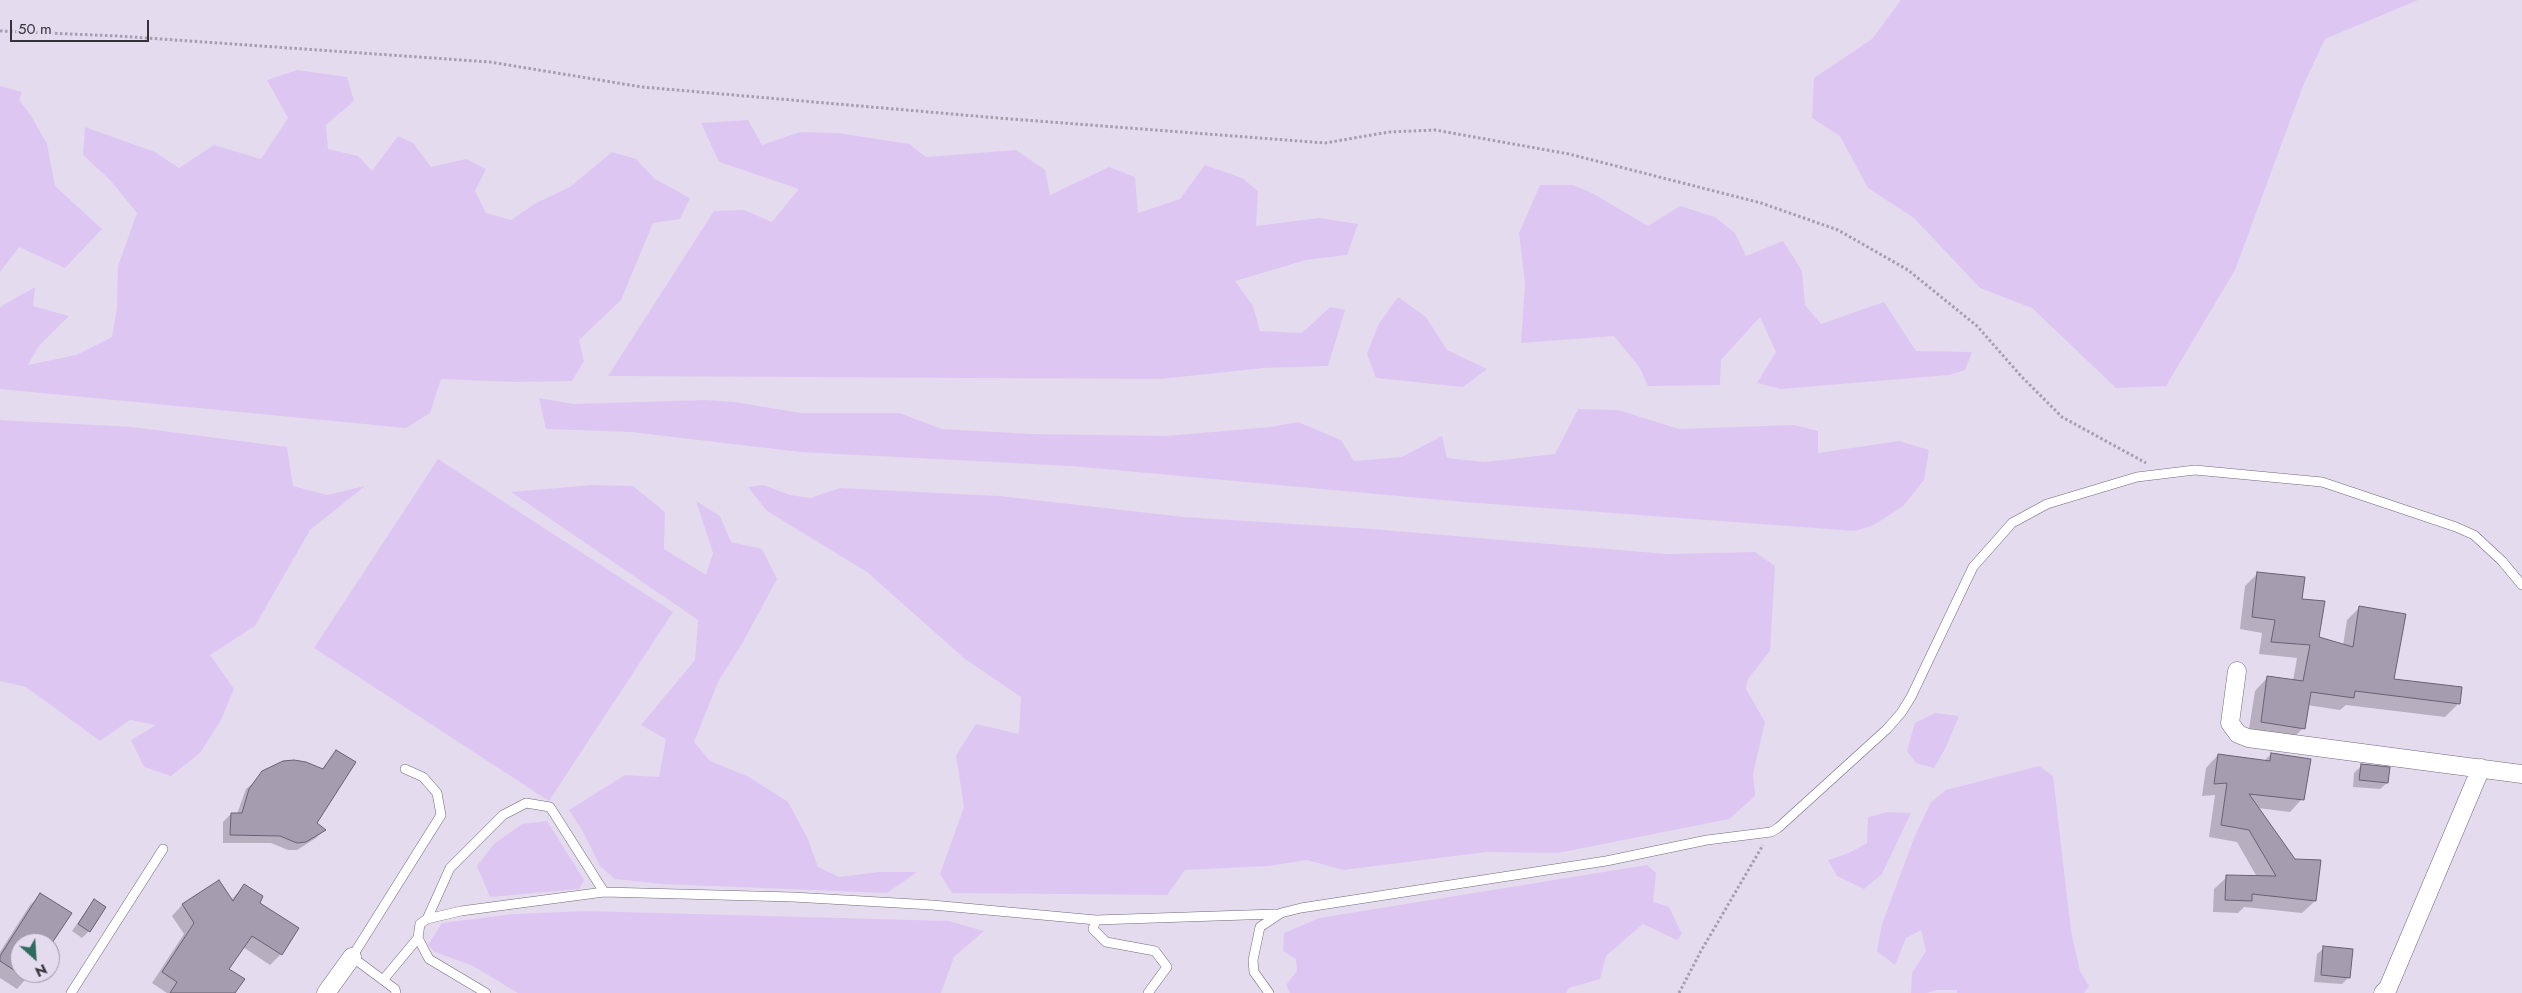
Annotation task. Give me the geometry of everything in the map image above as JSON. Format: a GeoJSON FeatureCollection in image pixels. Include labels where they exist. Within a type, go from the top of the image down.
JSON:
{"type":"FeatureCollection","features":[{"type":"Feature","properties":{"kind":"street"},"geometry":{"type":"LineString","coordinates":[[2237,671],[2230,723],[2238,734],[2248,738],[2522,774]]}},
{"type":"Feature","properties":{"kind":"street"},"geometry":{"type":"LineString","coordinates":[[2383,993],[2388,988],[2481,768]]}},
{"type":"Feature","properties":{"kind":"street"},"geometry":{"type":"LineString","coordinates":[[326,993],[352,957]]}},
{"type":"Feature","properties":{"kind":"lane"},"geometry":{"type":"LineString","coordinates":[[383,980],[418,938],[420,924],[427,919],[461,911],[604,892],[793,897],[932,905],[1096,920],[1282,913],[1606,861],[1707,840],[1771,832],[1795,815],[1887,729],[1901,713],[1911,697],[1973,567],[2012,523],[2047,504],[2160,473],[2208,471],[2322,482],[2338,486],[2474,535],[2502,560],[2522,585]]}},
{"type":"Feature","properties":{"kind":"lane"},"geometry":{"type":"LineString","coordinates":[[396,993],[383,980],[352,957],[441,815],[437,793],[423,777],[404,769]]}},
{"type":"Feature","properties":{"kind":"lane"},"geometry":{"type":"LineString","coordinates":[[427,919],[450,868],[503,815],[526,803],[550,807],[604,892]]}},
{"type":"Feature","properties":{"kind":"lane"},"geometry":{"type":"LineString","coordinates":[[71,993],[164,849]]}},
{"type":"Feature","properties":{"kind":"lane"},"geometry":{"type":"LineString","coordinates":[[1269,993],[1254,972],[1252,960],[1260,927],[1282,913]]}},
{"type":"Feature","properties":{"kind":"lane"},"geometry":{"type":"LineString","coordinates":[[1096,920],[1093,929],[1106,942],[1155,951],[1166,967],[1148,993]]}},
{"type":"Feature","properties":{"kind":"lane"},"geometry":{"type":"LineString","coordinates":[[418,938],[429,959],[486,993]]}},
{"type":"Feature","properties":{"kind":"path"},"geometry":{"type":"LineString","coordinates":[[0,31],[138,38],[490,62],[642,87],[998,118],[1325,143],[1389,132],[1435,130],[1569,154],[1761,203],[1838,230],[1908,270],[1977,326],[2021,376],[2062,417],[2112,446],[2143,461],[2160,473]]}},
{"type":"Feature","properties":{"kind":"path"},"geometry":{"type":"LineString","coordinates":[[1680,993],[1701,951],[1771,832]]}},
{"type":"Feature","properties":{"kind":"shaded area"},"geometry":{"type":"Polygon","coordinates":[[[1901,0],[2418,0],[2325,39],[2303,86],[2235,270],[2166,386],[2116,388],[2032,308],[1980,288],[1914,218],[1868,188],[1840,136],[1812,118],[1814,78],[1872,39],[1901,0]]]}},
{"type":"Feature","properties":{"kind":"shaded area"},"geometry":{"type":"Polygon","coordinates":[[[297,70],[347,77],[354,101],[326,125],[328,149],[358,156],[372,171],[398,136],[413,143],[431,167],[466,159],[486,169],[475,191],[486,213],[511,220],[536,203],[570,187],[612,152],[636,159],[655,179],[690,198],[680,219],[653,223],[621,300],[579,340],[584,361],[572,381],[514,382],[441,379],[430,413],[406,428],[0,389],[0,307],[35,287],[33,306],[69,316],[38,347],[28,365],[76,355],[112,337],[117,308],[118,266],[137,213],[110,180],[83,155],[85,127],[155,152],[179,168],[214,145],[261,159],[288,118],[267,80],[297,70]]]}},
{"type":"Feature","properties":{"kind":"shaded area"},"geometry":{"type":"Polygon","coordinates":[[[0,86],[22,92],[19,100],[30,114],[47,144],[55,186],[102,229],[65,268],[19,247],[0,272],[0,86]]]}},
{"type":"Feature","properties":{"kind":"shaded area"},"geometry":{"type":"Polygon","coordinates":[[[748,120],[762,145],[800,132],[838,133],[909,144],[926,157],[1016,150],[1045,170],[1050,195],[1109,167],[1135,177],[1138,213],[1180,199],[1205,165],[1242,178],[1258,191],[1256,226],[1319,218],[1358,224],[1347,255],[1306,260],[1235,281],[1253,306],[1260,331],[1302,333],[1330,307],[1345,310],[1328,366],[1264,368],[1160,379],[608,376],[714,211],[744,210],[772,222],[799,189],[719,162],[701,123],[748,120]]]}},
{"type":"Feature","properties":{"kind":"shaded area"},"geometry":{"type":"Polygon","coordinates":[[[1540,185],[1573,185],[1592,193],[1648,226],[1680,206],[1715,217],[1735,233],[1746,256],[1783,241],[1802,271],[1805,305],[1821,324],[1884,302],[1916,351],[1972,352],[1965,370],[1949,375],[1781,389],[1757,383],[1776,352],[1760,317],[1721,360],[1720,385],[1648,386],[1640,368],[1614,336],[1521,343],[1525,284],[1519,233],[1540,185]]]}},
{"type":"Feature","properties":{"kind":"shaded area"},"geometry":{"type":"Polygon","coordinates":[[[1398,297],[1426,317],[1447,350],[1487,369],[1463,387],[1376,378],[1367,354],[1378,325],[1398,297]]]}},
{"type":"Feature","properties":{"kind":"shaded area"},"geometry":{"type":"Polygon","coordinates":[[[539,398],[573,404],[706,400],[735,402],[801,413],[899,413],[942,429],[1031,434],[1166,436],[1270,427],[1298,422],[1341,440],[1354,461],[1402,457],[1442,436],[1447,458],[1484,462],[1555,454],[1578,409],[1618,410],[1679,429],[1794,425],[1818,431],[1818,453],[1899,441],[1929,450],[1924,480],[1903,506],[1874,525],[1855,531],[1464,502],[1071,466],[800,452],[631,432],[546,429],[539,398]]]}},
{"type":"Feature","properties":{"kind":"shaded area"},"geometry":{"type":"Polygon","coordinates":[[[0,420],[132,427],[287,447],[293,486],[327,495],[365,486],[310,530],[255,626],[210,655],[234,689],[221,720],[200,753],[171,776],[144,767],[131,740],[156,725],[130,720],[100,741],[26,687],[0,681],[0,420]]]}},
{"type":"Feature","properties":{"kind":"shaded area"},"geometry":{"type":"Polygon","coordinates":[[[438,459],[673,612],[549,801],[314,648],[438,459]]]}},
{"type":"Feature","properties":{"kind":"shaded area"},"geometry":{"type":"Polygon","coordinates":[[[592,485],[633,486],[665,512],[664,549],[706,575],[713,553],[696,501],[720,516],[731,542],[762,549],[777,579],[743,642],[719,680],[694,742],[710,761],[749,777],[788,802],[807,837],[818,867],[839,877],[879,872],[917,872],[887,893],[662,884],[615,879],[600,866],[582,830],[569,810],[625,775],[659,777],[666,739],[641,725],[695,660],[698,620],[511,492],[592,485]]]}},
{"type":"Feature","properties":{"kind":"shaded area"},"geometry":{"type":"Polygon","coordinates":[[[763,485],[790,495],[810,498],[840,488],[999,496],[1184,517],[1372,529],[1667,554],[1755,552],[1775,566],[1770,651],[1748,679],[1746,689],[1765,722],[1753,774],[1755,796],[1729,819],[1558,853],[1486,852],[1343,870],[1307,860],[1268,866],[1185,870],[1167,895],[952,893],[940,874],[964,807],[956,755],[976,724],[1019,734],[1021,697],[965,659],[867,572],[767,511],[748,487],[763,485]]]}},
{"type":"Feature","properties":{"kind":"shaded area"},"geometry":{"type":"Polygon","coordinates":[[[1935,713],[1959,716],[1945,749],[1934,768],[1916,763],[1907,751],[1915,723],[1935,713]]]}},
{"type":"Feature","properties":{"kind":"shaded area"},"geometry":{"type":"Polygon","coordinates":[[[2039,766],[2053,776],[2071,931],[2080,971],[2089,986],[2084,993],[1957,993],[1957,990],[1936,990],[1927,993],[1911,993],[1912,973],[1926,951],[1921,930],[1906,938],[1895,965],[1877,951],[1882,924],[1914,838],[1931,802],[1946,790],[2039,766]]]}},
{"type":"Feature","properties":{"kind":"shaded area"},"geometry":{"type":"Polygon","coordinates":[[[1887,812],[1911,813],[1882,874],[1864,889],[1837,876],[1828,860],[1849,853],[1867,843],[1868,817],[1887,812]]]}},
{"type":"Feature","properties":{"kind":"shaded area"},"geometry":{"type":"Polygon","coordinates":[[[547,821],[584,880],[579,889],[490,897],[477,866],[494,844],[522,824],[547,821]]]}},
{"type":"Feature","properties":{"kind":"shaded area"},"geometry":{"type":"Polygon","coordinates":[[[1647,865],[1656,873],[1653,902],[1669,907],[1682,934],[1677,940],[1643,924],[1606,956],[1600,979],[1569,988],[1566,993],[1290,993],[1286,985],[1297,971],[1296,959],[1283,951],[1284,933],[1319,918],[1647,865]]]}},
{"type":"Feature","properties":{"kind":"shaded area"},"geometry":{"type":"Polygon","coordinates":[[[587,911],[949,921],[984,931],[954,957],[941,993],[518,993],[473,966],[435,952],[428,945],[442,923],[514,914],[587,911]]]}},
{"type":"Feature","properties":{"kind":"building"},"geometry":{"type":"Polygon","coordinates":[[[2257,572],[2305,577],[2302,599],[2325,601],[2319,637],[2353,647],[2359,606],[2406,614],[2394,679],[2462,687],[2460,704],[2355,691],[2354,698],[2311,692],[2305,729],[2261,722],[2267,676],[2303,681],[2310,645],[2271,642],[2275,620],[2252,617],[2257,572]]]}},
{"type":"Feature","properties":{"kind":"building"},"geometry":{"type":"Polygon","coordinates":[[[336,750],[356,762],[317,823],[326,830],[306,842],[297,843],[280,836],[230,835],[231,813],[242,813],[249,789],[262,771],[283,761],[294,760],[306,762],[323,769],[336,750]]]}},
{"type":"Feature","properties":{"kind":"building"},"geometry":{"type":"Polygon","coordinates":[[[2271,753],[2311,759],[2304,800],[2249,794],[2295,859],[2321,860],[2316,901],[2252,894],[2252,901],[2225,900],[2226,875],[2276,876],[2249,830],[2221,825],[2227,783],[2214,784],[2218,754],[2270,761],[2271,753]]]}},
{"type":"Feature","properties":{"kind":"building"},"geometry":{"type":"Polygon","coordinates":[[[2361,764],[2390,767],[2388,783],[2359,780],[2361,764]]]}},
{"type":"Feature","properties":{"kind":"building"},"geometry":{"type":"Polygon","coordinates":[[[219,880],[233,901],[244,884],[263,896],[260,903],[299,928],[282,955],[252,936],[229,969],[245,979],[235,993],[170,993],[177,982],[162,972],[194,923],[182,904],[219,880]]]}},
{"type":"Feature","properties":{"kind":"building"},"geometry":{"type":"Polygon","coordinates":[[[40,893],[72,913],[59,933],[15,933],[40,893]]]}},
{"type":"Feature","properties":{"kind":"building"},"geometry":{"type":"Polygon","coordinates":[[[94,899],[106,907],[90,932],[78,924],[94,899]]]}},
{"type":"Feature","properties":{"kind":"building"},"geometry":{"type":"Polygon","coordinates":[[[10,940],[10,968],[0,961],[0,956],[10,940]]]}},
{"type":"Feature","properties":{"kind":"building"},"geometry":{"type":"Polygon","coordinates":[[[2323,946],[2353,949],[2350,978],[2321,975],[2323,946]]]}}]}
